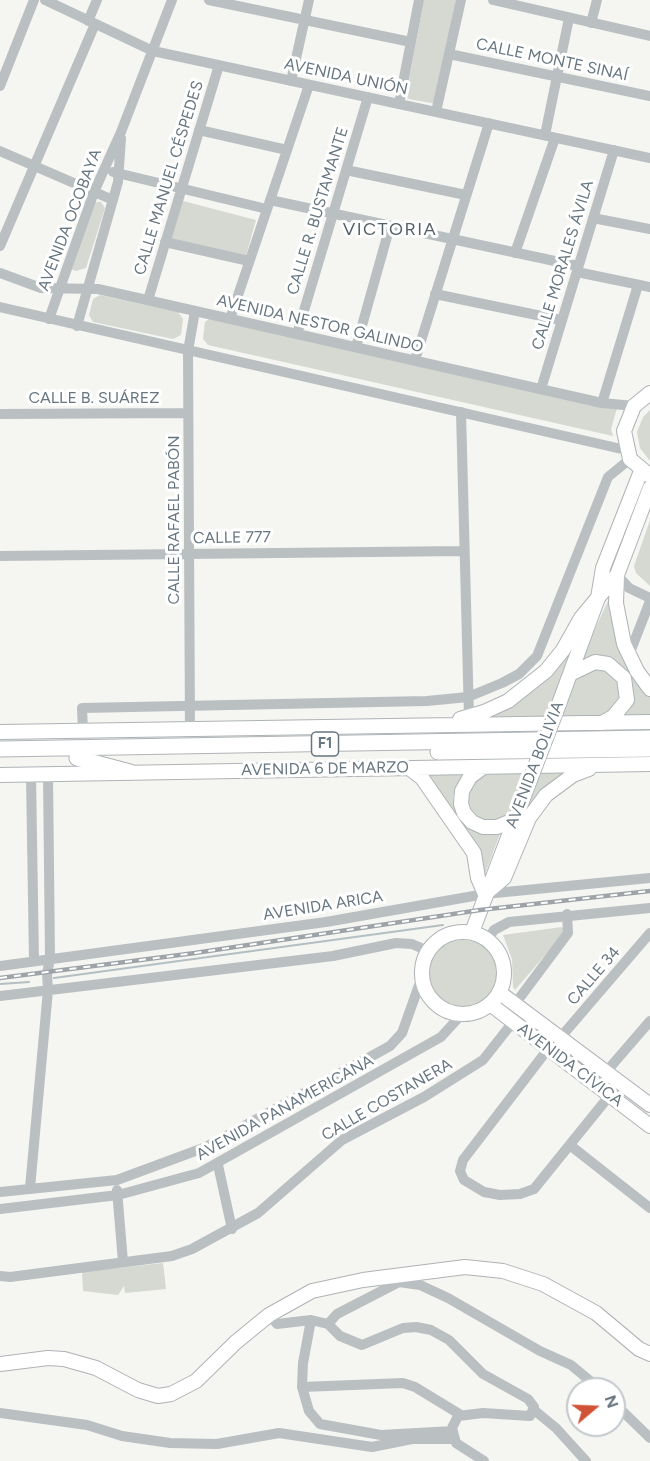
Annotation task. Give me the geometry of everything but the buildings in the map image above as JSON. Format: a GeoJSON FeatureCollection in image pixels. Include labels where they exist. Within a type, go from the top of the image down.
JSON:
{"type":"FeatureCollection","features":[{"type":"Feature","properties":{"kind":"highway","name":"AVENIDA 6 DE MARZO"},"geometry":{"type":"LineString","coordinates":[[0,749],[650,738]]}},
{"type":"Feature","properties":{"kind":"highway","name":"AVENIDA 6 DE MARZO"},"geometry":{"type":"LineString","coordinates":[[0,759],[650,749]]}},
{"type":"Feature","properties":{"kind":"highway"},"geometry":{"type":"LineString","coordinates":[[77,758],[130,772]]}},
{"type":"Feature","properties":{"kind":"main road"},"geometry":{"type":"LineString","coordinates":[[646,474],[628,454],[624,431],[634,406],[650,393]]}},
{"type":"Feature","properties":{"kind":"main road","name":"AVENIDA BOLIVIA"},"geometry":{"type":"LineString","coordinates":[[472,932],[598,598],[603,568],[646,474]]}},
{"type":"Feature","properties":{"kind":"main road","name":"AVENIDA BOLIVIA"},"geometry":{"type":"LineString","coordinates":[[598,598],[617,575],[650,488]]}},
{"type":"Feature","properties":{"kind":"main road"},"geometry":{"type":"LineString","coordinates":[[617,575],[620,626],[629,655],[650,689]]}},
{"type":"Feature","properties":{"kind":"main road"},"geometry":{"type":"LineString","coordinates":[[431,724],[469,717],[508,701],[546,670],[598,598]]}},
{"type":"Feature","properties":{"kind":"main road"},"geometry":{"type":"LineString","coordinates":[[570,674],[595,662],[608,664],[624,678],[627,700],[613,717],[602,723]]}},
{"type":"Feature","properties":{"kind":"main road"},"geometry":{"type":"LineString","coordinates":[[0,732],[650,722]]}},
{"type":"Feature","properties":{"kind":"main road","name":"AVENIDA 6 DE MARZO"},"geometry":{"type":"LineString","coordinates":[[0,775],[650,764]]}},
{"type":"Feature","properties":{"kind":"main road"},"geometry":{"type":"LineString","coordinates":[[409,768],[422,778],[474,853],[478,878],[485,894],[504,878],[529,818],[546,795],[573,775],[601,765]]}},
{"type":"Feature","properties":{"kind":"main road"},"geometry":{"type":"LineString","coordinates":[[482,768],[470,777],[462,791],[461,804],[464,813],[472,822],[483,827],[497,827],[514,820]]}},
{"type":"Feature","properties":{"kind":"main road"},"geometry":{"type":"LineString","coordinates":[[472,932],[488,939],[496,946],[504,964],[504,983],[500,993],[482,1010],[462,1014],[448,1011],[435,1003],[426,991],[422,976],[428,951],[442,936],[452,933],[472,932]]}},
{"type":"Feature","properties":{"kind":"main road","name":"AVENIDA CÍVICA"},"geometry":{"type":"LineString","coordinates":[[500,993],[650,1105]]}},
{"type":"Feature","properties":{"kind":"main road","name":"AVENIDA CÍVICA"},"geometry":{"type":"LineString","coordinates":[[490,1004],[650,1126]]}},
{"type":"Feature","properties":{"kind":"main road"},"geometry":{"type":"LineString","coordinates":[[0,1364],[64,1359],[96,1368],[128,1387],[158,1396],[165,1395],[196,1382],[236,1342],[269,1315],[312,1290],[476,1267],[528,1278],[596,1313],[639,1349],[650,1354]]}},
{"type":"Feature","properties":{"kind":"street"},"geometry":{"type":"LineString","coordinates":[[0,86],[34,0]]}},
{"type":"Feature","properties":{"kind":"street","name":"AVENIDA UNIÓN"},"geometry":{"type":"LineString","coordinates":[[45,0],[153,51],[650,158]]}},
{"type":"Feature","properties":{"kind":"street"},"geometry":{"type":"LineString","coordinates":[[0,246],[92,22],[97,0]]}},
{"type":"Feature","properties":{"kind":"street","name":"AVENIDA OCOBAYA"},"geometry":{"type":"LineString","coordinates":[[49,320],[94,192],[121,132],[172,0]]}},
{"type":"Feature","properties":{"kind":"street"},"geometry":{"type":"LineString","coordinates":[[209,0],[411,42]]}},
{"type":"Feature","properties":{"kind":"street"},"geometry":{"type":"LineString","coordinates":[[291,81],[309,0]]}},
{"type":"Feature","properties":{"kind":"street"},"geometry":{"type":"LineString","coordinates":[[399,104],[419,0]]}},
{"type":"Feature","properties":{"kind":"street"},"geometry":{"type":"LineString","coordinates":[[436,112],[460,0]]}},
{"type":"Feature","properties":{"kind":"street"},"geometry":{"type":"LineString","coordinates":[[493,0],[650,36]]}},
{"type":"Feature","properties":{"kind":"street"},"geometry":{"type":"LineString","coordinates":[[591,23],[597,0]]}},
{"type":"Feature","properties":{"kind":"street"},"geometry":{"type":"LineString","coordinates":[[515,253],[550,136],[569,18]]}},
{"type":"Feature","properties":{"kind":"street","name":"CALLE MONTE SINAÍ"},"geometry":{"type":"LineString","coordinates":[[448,54],[558,75],[650,96]]}},
{"type":"Feature","properties":{"kind":"street","name":"CALLE MANUEL CÉSPEDES"},"geometry":{"type":"LineString","coordinates":[[148,300],[219,65]]}},
{"type":"Feature","properties":{"kind":"street"},"geometry":{"type":"LineString","coordinates":[[230,319],[309,85]]}},
{"type":"Feature","properties":{"kind":"street","name":"CALLE R. BUSTAMANTE"},"geometry":{"type":"LineString","coordinates":[[297,334],[368,97]]}},
{"type":"Feature","properties":{"kind":"street"},"geometry":{"type":"LineString","coordinates":[[415,360],[489,123]]}},
{"type":"Feature","properties":{"kind":"street"},"geometry":{"type":"LineString","coordinates":[[199,130],[287,150]]}},
{"type":"Feature","properties":{"kind":"street","name":"AVENIDA OCOBAYA"},"geometry":{"type":"LineString","coordinates":[[77,326],[85,288],[113,200],[118,174],[121,132]]}},
{"type":"Feature","properties":{"kind":"street","name":"CALLE MORALES ÁVILA"},"geometry":{"type":"LineString","coordinates":[[542,389],[614,150]]}},
{"type":"Feature","properties":{"kind":"street"},"geometry":{"type":"LineString","coordinates":[[0,151],[113,200]]}},
{"type":"Feature","properties":{"kind":"street"},"geometry":{"type":"LineString","coordinates":[[104,170],[182,188],[333,213],[515,253],[650,287]]}},
{"type":"Feature","properties":{"kind":"street"},"geometry":{"type":"LineString","coordinates":[[346,170],[466,195]]}},
{"type":"Feature","properties":{"kind":"street"},"geometry":{"type":"LineString","coordinates":[[593,218],[650,229]]}},
{"type":"Feature","properties":{"kind":"street"},"geometry":{"type":"LineString","coordinates":[[356,347],[390,226]]}},
{"type":"Feature","properties":{"kind":"street"},"geometry":{"type":"LineString","coordinates":[[165,242],[249,261]]}},
{"type":"Feature","properties":{"kind":"street","name":"AVENIDA NESTOR GALINDO"},"geometry":{"type":"LineString","coordinates":[[0,273],[41,288],[85,288],[148,300],[602,403],[634,406]]}},
{"type":"Feature","properties":{"kind":"street"},"geometry":{"type":"LineString","coordinates":[[602,403],[638,285]]}},
{"type":"Feature","properties":{"kind":"street"},"geometry":{"type":"LineString","coordinates":[[435,294],[561,320]]}},
{"type":"Feature","properties":{"kind":"street"},"geometry":{"type":"LineString","coordinates":[[0,307],[461,412],[628,454],[608,477],[537,656],[519,674],[468,697],[427,701],[82,708],[82,731]]}},
{"type":"Feature","properties":{"kind":"street","name":"CALLE RAFAEL PABÓN"},"geometry":{"type":"LineString","coordinates":[[190,729],[188,351],[195,310]]}},
{"type":"Feature","properties":{"kind":"street"},"geometry":{"type":"LineString","coordinates":[[461,412],[469,717]]}},
{"type":"Feature","properties":{"kind":"street","name":"CALLE B. SUÁREZ"},"geometry":{"type":"LineString","coordinates":[[0,414],[188,413]]}},
{"type":"Feature","properties":{"kind":"street","name":"CALLE 777"},"geometry":{"type":"LineString","coordinates":[[0,556],[464,551]]}},
{"type":"Feature","properties":{"kind":"street"},"geometry":{"type":"LineString","coordinates":[[617,575],[629,588],[650,600],[629,655]]}},
{"type":"Feature","properties":{"kind":"street"},"geometry":{"type":"LineString","coordinates":[[31,775],[34,962]]}},
{"type":"Feature","properties":{"kind":"street"},"geometry":{"type":"LineString","coordinates":[[30,1188],[50,959],[48,775]]}},
{"type":"Feature","properties":{"kind":"street","name":"AVENIDA ARICA"},"geometry":{"type":"LineString","coordinates":[[0,966],[326,922],[485,894],[650,878]]}},
{"type":"Feature","properties":{"kind":"street"},"geometry":{"type":"LineString","coordinates":[[488,939],[494,930],[509,922],[567,914],[650,908]]}},
{"type":"Feature","properties":{"kind":"street"},"geometry":{"type":"LineString","coordinates":[[515,1004],[568,933],[567,914]]}},
{"type":"Feature","properties":{"kind":"street","name":"CALLE 34"},"geometry":{"type":"LineString","coordinates":[[560,1038],[650,933]]}},
{"type":"Feature","properties":{"kind":"street"},"geometry":{"type":"LineString","coordinates":[[0,996],[333,956],[396,943],[412,944],[428,951]]}},
{"type":"Feature","properties":{"kind":"street","name":"AVENIDA PANAMERICANA"},"geometry":{"type":"LineString","coordinates":[[0,1191],[117,1180],[206,1147],[390,1046],[402,1033],[422,976]]}},
{"type":"Feature","properties":{"kind":"street","name":"AVENIDA PANAMERICANA"},"geometry":{"type":"LineString","coordinates":[[0,1209],[118,1196],[199,1173],[218,1165],[441,1037],[462,1014]]}},
{"type":"Feature","properties":{"kind":"street"},"geometry":{"type":"LineString","coordinates":[[606,1072],[650,1021]]}},
{"type":"Feature","properties":{"kind":"street","name":"CALLE COSTANERA"},"geometry":{"type":"LineString","coordinates":[[0,1276],[10,1277],[172,1256],[232,1229],[258,1214],[342,1140],[424,1097],[483,1060],[513,1022]]}},
{"type":"Feature","properties":{"kind":"street"},"geometry":{"type":"LineString","coordinates":[[548,1048],[463,1160],[460,1171],[464,1180],[484,1192],[520,1194],[539,1185],[610,1095]]}},
{"type":"Feature","properties":{"kind":"street"},"geometry":{"type":"LineString","coordinates":[[571,1146],[650,1208]]}},
{"type":"Feature","properties":{"kind":"street"},"geometry":{"type":"LineString","coordinates":[[218,1165],[232,1229]]}},
{"type":"Feature","properties":{"kind":"street"},"geometry":{"type":"LineString","coordinates":[[117,1180],[123,1262]]}},
{"type":"Feature","properties":{"kind":"street"},"geometry":{"type":"LineString","coordinates":[[328,1324],[337,1314],[399,1278],[448,1298],[540,1351],[572,1365],[586,1377]]}},
{"type":"Feature","properties":{"kind":"street"},"geometry":{"type":"LineString","coordinates":[[269,1315],[281,1325],[311,1320],[328,1324],[340,1336],[363,1345],[403,1328],[416,1327],[431,1330],[449,1340],[491,1380],[530,1400],[534,1410],[556,1428],[586,1461]]}},
{"type":"Feature","properties":{"kind":"street"},"geometry":{"type":"LineString","coordinates":[[311,1320],[303,1363],[302,1387],[309,1411],[324,1427],[391,1436],[453,1435]]}},
{"type":"Feature","properties":{"kind":"street"},"geometry":{"type":"LineString","coordinates":[[302,1387],[403,1383],[416,1387],[461,1415]]}},
{"type":"Feature","properties":{"kind":"street"},"geometry":{"type":"LineString","coordinates":[[484,1461],[461,1448],[453,1435],[455,1419],[461,1415],[483,1413],[530,1416],[534,1410]]}},
{"type":"Feature","properties":{"kind":"street"},"geometry":{"type":"LineString","coordinates":[[0,1413],[87,1425],[122,1436],[170,1443],[207,1445],[279,1433],[372,1447],[412,1439],[453,1435]]}},
{"type":"Feature","properties":{"kind":"street"},"geometry":{"type":"LineString","coordinates":[[626,1414],[650,1438]]}},
{"type":"Feature","properties":{"kind":"shaded area"},"geometry":{"type":"Polygon","coordinates":[[[424,0],[456,0],[436,104],[409,99],[406,95],[424,0]]]}},
{"type":"Feature","properties":{"kind":"shaded area"},"geometry":{"type":"Polygon","coordinates":[[[183,201],[256,220],[245,259],[171,240],[183,201]]]}},
{"type":"Feature","properties":{"kind":"shaded area"},"geometry":{"type":"Polygon","coordinates":[[[101,202],[105,208],[86,268],[76,271],[71,269],[94,203],[101,202]]]}},
{"type":"Feature","properties":{"kind":"shaded area"},"geometry":{"type":"Polygon","coordinates":[[[100,295],[178,312],[183,319],[181,335],[173,339],[93,322],[89,315],[93,299],[100,295]]]}},
{"type":"Feature","properties":{"kind":"shaded area"},"geometry":{"type":"Polygon","coordinates":[[[212,317],[617,408],[611,429],[613,436],[208,345],[203,339],[205,322],[212,317]]]}},
{"type":"Feature","properties":{"kind":"shaded area"},"geometry":{"type":"Polygon","coordinates":[[[650,410],[650,461],[640,448],[637,432],[643,417],[650,410]]]}},
{"type":"Feature","properties":{"kind":"shaded area"},"geometry":{"type":"Polygon","coordinates":[[[650,520],[650,586],[636,573],[634,566],[650,520]]]}},
{"type":"Feature","properties":{"kind":"shaded area"},"geometry":{"type":"Polygon","coordinates":[[[611,594],[618,646],[635,679],[650,697],[650,716],[620,715],[627,673],[622,666],[613,660],[594,656],[581,660],[611,594]]]}},
{"type":"Feature","properties":{"kind":"shaded area"},"geometry":{"type":"Polygon","coordinates":[[[578,637],[546,719],[476,719],[578,637]]]}},
{"type":"Feature","properties":{"kind":"shaded area"},"geometry":{"type":"Polygon","coordinates":[[[607,668],[620,680],[623,696],[616,708],[599,717],[560,719],[574,681],[585,670],[607,668]]]}},
{"type":"Feature","properties":{"kind":"shaded area"},"geometry":{"type":"Polygon","coordinates":[[[540,771],[571,771],[506,861],[540,771]]]}},
{"type":"Feature","properties":{"kind":"shaded area"},"geometry":{"type":"Polygon","coordinates":[[[525,772],[508,814],[503,820],[486,822],[469,810],[466,791],[482,774],[525,772]]]}},
{"type":"Feature","properties":{"kind":"shaded area"},"geometry":{"type":"Polygon","coordinates":[[[463,773],[453,796],[454,807],[459,817],[472,829],[482,832],[501,831],[484,877],[483,860],[473,838],[426,774],[463,773]]]}},
{"type":"Feature","properties":{"kind":"shaded area"},"geometry":{"type":"Polygon","coordinates":[[[562,927],[565,932],[515,990],[512,959],[503,935],[562,927]]]}},
{"type":"Feature","properties":{"kind":"shaded area"},"geometry":{"type":"Polygon","coordinates":[[[470,940],[483,946],[492,955],[496,961],[498,975],[496,989],[488,1000],[477,1008],[456,1010],[438,1000],[430,989],[428,968],[438,950],[449,942],[470,940]]]}},
{"type":"Feature","properties":{"kind":"shaded area"},"geometry":{"type":"Polygon","coordinates":[[[163,1263],[166,1289],[125,1293],[124,1286],[118,1295],[83,1291],[82,1272],[163,1263]]]}},
{"type":"Feature","properties":{"kind":"waterway"},"geometry":{"type":"LineString","coordinates":[[54,978],[443,925]]}},
{"type":"Feature","properties":{"kind":"waterway"},"geometry":{"type":"LineString","coordinates":[[0,984],[29,982]]}},
{"type":"Feature","properties":{"kind":"railway"},"geometry":{"type":"LineString","coordinates":[[0,978],[195,953],[480,910],[650,891]]}},
{"type":"Feature","properties":{"kind":"district","name":"VICTORIA"},"geometry":{"type":"Point","coordinates":[390,230]}}]}
